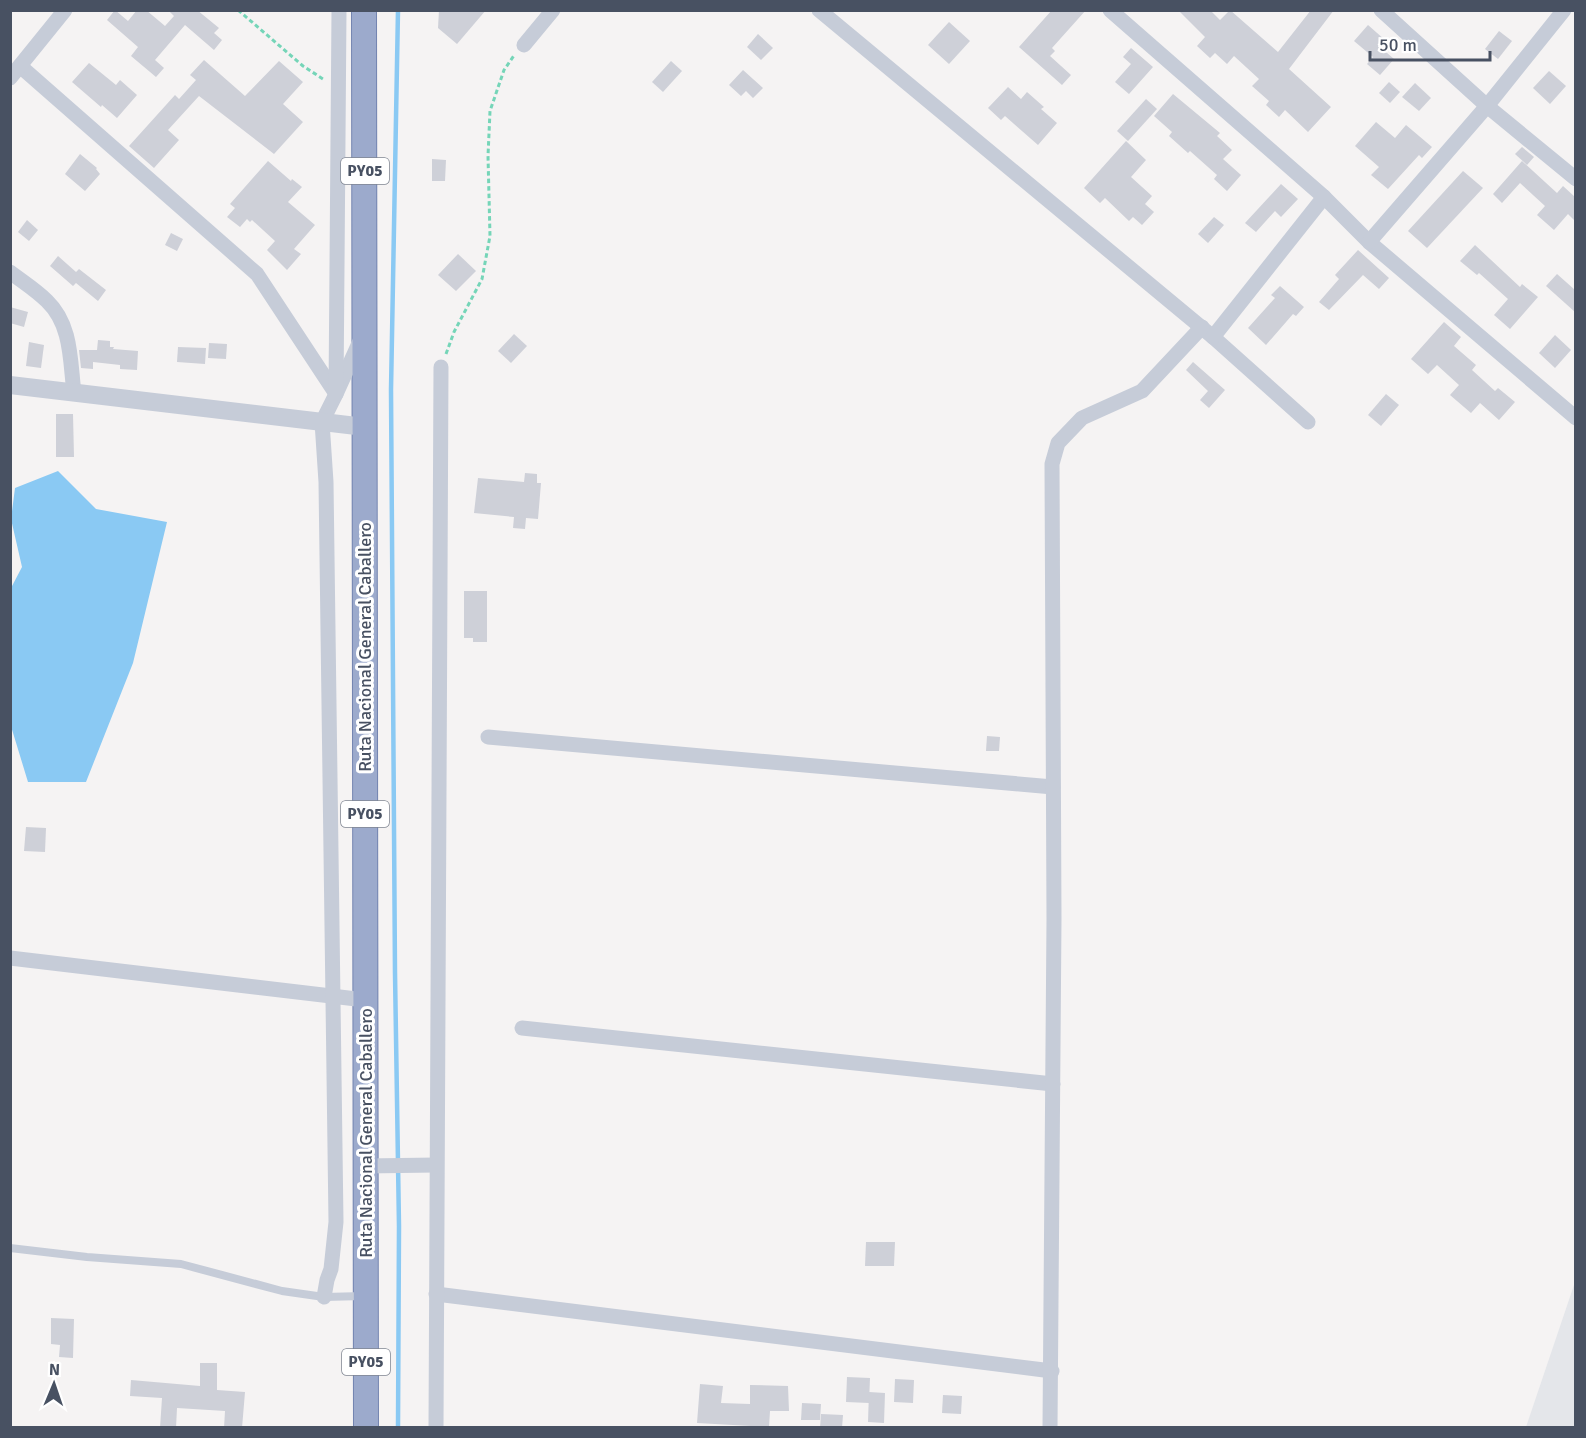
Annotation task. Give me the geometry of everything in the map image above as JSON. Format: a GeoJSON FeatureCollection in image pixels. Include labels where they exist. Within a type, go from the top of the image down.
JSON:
{"type":"FeatureCollection","features":[{"type":"Feature","properties":{"kind":"highway","name":"Ruta Nacional General Caballero"},"geometry":{"type":"LineString","coordinates":[[364,10],[365,1000],[376,1166],[366,1296],[366,1428]]}},
{"type":"Feature","properties":{"kind":"street"},"geometry":{"type":"LineString","coordinates":[[65,10],[15,72],[257,274],[336,394]]}},
{"type":"Feature","properties":{"kind":"street"},"geometry":{"type":"LineString","coordinates":[[336,394],[339,10]]}},
{"type":"Feature","properties":{"kind":"street"},"geometry":{"type":"LineString","coordinates":[[819,10],[1208,332],[1308,422]]}},
{"type":"Feature","properties":{"kind":"street"},"geometry":{"type":"LineString","coordinates":[[1110,10],[1324,197],[1369,242],[1575,418]]}},
{"type":"Feature","properties":{"kind":"street"},"geometry":{"type":"LineString","coordinates":[[1382,10],[1487,106],[1575,179]]}},
{"type":"Feature","properties":{"kind":"street"},"geometry":{"type":"LineString","coordinates":[[1369,242],[1487,106],[1564,10]]}},
{"type":"Feature","properties":{"kind":"street"},"geometry":{"type":"LineString","coordinates":[[524,45],[546,13]]}},
{"type":"Feature","properties":{"kind":"street"},"geometry":{"type":"LineString","coordinates":[[1050,1428],[1053,1084],[1052,464],[1058,443],[1082,418],[1142,391],[1208,332],[1324,197]]}},
{"type":"Feature","properties":{"kind":"street"},"geometry":{"type":"LineString","coordinates":[[10,272],[47,301],[57,312],[68,337],[74,393]]}},
{"type":"Feature","properties":{"kind":"street"},"geometry":{"type":"LineString","coordinates":[[324,1297],[331,1269],[336,1222],[326,482],[322,422],[365,332]]}},
{"type":"Feature","properties":{"kind":"street"},"geometry":{"type":"LineString","coordinates":[[436,1428],[441,367]]}},
{"type":"Feature","properties":{"kind":"street"},"geometry":{"type":"LineString","coordinates":[[10,385],[365,427]]}},
{"type":"Feature","properties":{"kind":"street"},"geometry":{"type":"LineString","coordinates":[[488,737],[1053,787]]}},
{"type":"Feature","properties":{"kind":"street"},"geometry":{"type":"LineString","coordinates":[[10,958],[365,1000]]}},
{"type":"Feature","properties":{"kind":"street"},"geometry":{"type":"LineString","coordinates":[[522,1028],[1053,1084]]}},
{"type":"Feature","properties":{"kind":"street"},"geometry":{"type":"LineString","coordinates":[[376,1166],[436,1165]]}},
{"type":"Feature","properties":{"kind":"street"},"geometry":{"type":"LineString","coordinates":[[436,1294],[1052,1371]]}},
{"type":"Feature","properties":{"kind":"lane"},"geometry":{"type":"LineString","coordinates":[[10,1248],[181,1264],[282,1292],[324,1297],[366,1296]]}},
{"type":"Feature","properties":{"kind":"path"},"geometry":{"type":"LineString","coordinates":[[238,10],[303,66],[339,90]]}},
{"type":"Feature","properties":{"kind":"path"},"geometry":{"type":"LineString","coordinates":[[441,367],[454,332],[482,279],[490,236],[488,156],[490,111],[504,70],[515,53],[524,45]]}},
{"type":"Feature","properties":{"kind":"shaded area"},"geometry":{"type":"Polygon","coordinates":[[[1575,1282],[1575,1427],[1526,1427],[1575,1282]]]}},
{"type":"Feature","properties":{"kind":"water"},"geometry":{"type":"Polygon","coordinates":[[[58,471],[96,509],[167,522],[133,663],[86,782],[28,782],[10,723],[11,588],[22,567],[11,519],[15,488],[58,471]]]}},
{"type":"Feature","properties":{"kind":"building"},"geometry":{"type":"Polygon","coordinates":[[[115,10],[128,21],[137,10],[146,10],[165,26],[174,16],[168,10],[197,10],[219,28],[214,33],[222,40],[214,50],[185,25],[155,60],[164,68],[156,77],[131,56],[138,47],[107,20],[115,10]]]}},
{"type":"Feature","properties":{"kind":"building"},"geometry":{"type":"Polygon","coordinates":[[[439,10],[486,10],[457,44],[438,28],[439,10]]]}},
{"type":"Feature","properties":{"kind":"building"},"geometry":{"type":"Polygon","coordinates":[[[1052,10],[1086,10],[1052,48],[1055,51],[1050,56],[1071,75],[1062,85],[1019,47],[1052,10]]]}},
{"type":"Feature","properties":{"kind":"building"},"geometry":{"type":"Polygon","coordinates":[[[1178,10],[1210,10],[1220,20],[1230,10],[1278,52],[1311,10],[1334,10],[1289,69],[1331,107],[1308,132],[1285,110],[1279,117],[1266,105],[1269,101],[1252,86],[1259,79],[1234,56],[1227,64],[1215,53],[1210,58],[1197,46],[1205,37],[1178,10]]]}},
{"type":"Feature","properties":{"kind":"building"},"geometry":{"type":"Polygon","coordinates":[[[949,22],[970,41],[949,64],[928,45],[949,22]]]}},
{"type":"Feature","properties":{"kind":"building"},"geometry":{"type":"Polygon","coordinates":[[[1368,25],[1385,40],[1379,46],[1394,59],[1380,75],[1367,64],[1373,57],[1354,41],[1368,25]]]}},
{"type":"Feature","properties":{"kind":"building"},"geometry":{"type":"Polygon","coordinates":[[[1499,31],[1512,41],[1498,59],[1485,49],[1499,31]]]}},
{"type":"Feature","properties":{"kind":"building"},"geometry":{"type":"Polygon","coordinates":[[[758,34],[773,48],[761,60],[747,47],[758,34]]]}},
{"type":"Feature","properties":{"kind":"building"},"geometry":{"type":"Polygon","coordinates":[[[1131,48],[1153,67],[1129,94],[1115,82],[1131,64],[1123,57],[1131,48]]]}},
{"type":"Feature","properties":{"kind":"building"},"geometry":{"type":"Polygon","coordinates":[[[204,60],[245,96],[279,61],[303,82],[283,104],[303,122],[274,154],[199,96],[168,130],[179,140],[154,168],[129,146],[175,95],[179,99],[196,80],[190,75],[204,60]]]}},
{"type":"Feature","properties":{"kind":"building"},"geometry":{"type":"Polygon","coordinates":[[[671,61],[682,71],[663,92],[652,82],[671,61]]]}},
{"type":"Feature","properties":{"kind":"building"},"geometry":{"type":"Polygon","coordinates":[[[89,63],[116,85],[120,80],[137,95],[117,118],[72,82],[89,63]]]}},
{"type":"Feature","properties":{"kind":"building"},"geometry":{"type":"Polygon","coordinates":[[[743,70],[763,88],[753,98],[746,91],[741,96],[729,85],[743,70]]]}},
{"type":"Feature","properties":{"kind":"building"},"geometry":{"type":"Polygon","coordinates":[[[1549,71],[1566,86],[1550,104],[1533,88],[1549,71]]]}},
{"type":"Feature","properties":{"kind":"building"},"geometry":{"type":"Polygon","coordinates":[[[1389,82],[1400,92],[1390,103],[1379,93],[1389,82]]]}},
{"type":"Feature","properties":{"kind":"building"},"geometry":{"type":"Polygon","coordinates":[[[1415,83],[1431,98],[1419,111],[1402,97],[1415,83]]]}},
{"type":"Feature","properties":{"kind":"building"},"geometry":{"type":"Polygon","coordinates":[[[1008,87],[1021,99],[1027,92],[1057,123],[1038,145],[1005,116],[1001,120],[988,108],[1008,87]]]}},
{"type":"Feature","properties":{"kind":"building"},"geometry":{"type":"Polygon","coordinates":[[[1173,94],[1220,133],[1217,136],[1232,150],[1223,159],[1241,175],[1227,191],[1214,179],[1217,175],[1169,136],[1172,132],[1154,116],[1173,94]]]}},
{"type":"Feature","properties":{"kind":"building"},"geometry":{"type":"Polygon","coordinates":[[[1146,99],[1157,109],[1128,141],[1117,131],[1146,99]]]}},
{"type":"Feature","properties":{"kind":"building"},"geometry":{"type":"Polygon","coordinates":[[[1376,122],[1395,138],[1406,125],[1432,147],[1422,158],[1419,155],[1388,189],[1371,175],[1379,167],[1355,146],[1376,122]]]}},
{"type":"Feature","properties":{"kind":"building"},"geometry":{"type":"Polygon","coordinates":[[[1126,141],[1146,160],[1131,177],[1152,196],[1145,204],[1154,212],[1142,225],[1133,217],[1129,221],[1105,198],[1100,203],[1084,188],[1126,141]]]}},
{"type":"Feature","properties":{"kind":"building"},"geometry":{"type":"Polygon","coordinates":[[[1522,147],[1534,157],[1527,165],[1515,154],[1522,147]]]}},
{"type":"Feature","properties":{"kind":"building"},"geometry":{"type":"Polygon","coordinates":[[[80,154],[97,168],[100,174],[85,191],[65,174],[80,154]]]}},
{"type":"Feature","properties":{"kind":"building"},"geometry":{"type":"Polygon","coordinates":[[[432,159],[446,160],[445,181],[432,181],[432,159]]]}},
{"type":"Feature","properties":{"kind":"building"},"geometry":{"type":"Polygon","coordinates":[[[268,161],[291,181],[292,179],[302,187],[288,202],[315,225],[294,249],[301,254],[287,270],[267,250],[275,241],[252,220],[250,222],[247,219],[240,227],[227,217],[235,208],[230,204],[268,161]]]}},
{"type":"Feature","properties":{"kind":"building"},"geometry":{"type":"Polygon","coordinates":[[[1522,161],[1557,193],[1563,186],[1575,197],[1575,221],[1568,214],[1554,230],[1537,215],[1545,206],[1520,183],[1502,203],[1493,194],[1522,161]]]}},
{"type":"Feature","properties":{"kind":"building"},"geometry":{"type":"Polygon","coordinates":[[[1463,171],[1483,188],[1427,248],[1408,231],[1463,171]]]}},
{"type":"Feature","properties":{"kind":"building"},"geometry":{"type":"Polygon","coordinates":[[[1281,184],[1298,199],[1281,217],[1275,211],[1256,232],[1245,223],[1281,184]]]}},
{"type":"Feature","properties":{"kind":"building"},"geometry":{"type":"Polygon","coordinates":[[[1214,217],[1224,225],[1208,243],[1198,234],[1214,217]]]}},
{"type":"Feature","properties":{"kind":"building"},"geometry":{"type":"Polygon","coordinates":[[[27,220],[38,230],[29,241],[18,232],[27,220]]]}},
{"type":"Feature","properties":{"kind":"building"},"geometry":{"type":"Polygon","coordinates":[[[171,233],[183,239],[177,251],[165,245],[171,233]]]}},
{"type":"Feature","properties":{"kind":"building"},"geometry":{"type":"Polygon","coordinates":[[[1475,245],[1520,287],[1522,284],[1538,297],[1510,329],[1494,315],[1508,299],[1479,273],[1477,275],[1460,261],[1475,245]]]}},
{"type":"Feature","properties":{"kind":"building"},"geometry":{"type":"Polygon","coordinates":[[[1358,250],[1389,278],[1379,289],[1363,275],[1329,310],[1319,302],[1339,279],[1335,275],[1358,250]]]}},
{"type":"Feature","properties":{"kind":"building"},"geometry":{"type":"Polygon","coordinates":[[[458,254],[476,271],[456,291],[438,275],[458,254]]]}},
{"type":"Feature","properties":{"kind":"building"},"geometry":{"type":"Polygon","coordinates":[[[58,256],[76,272],[79,269],[106,290],[98,301],[76,283],[73,286],[50,266],[58,256]]]}},
{"type":"Feature","properties":{"kind":"building"},"geometry":{"type":"Polygon","coordinates":[[[1557,274],[1575,290],[1575,312],[1546,286],[1557,274]]]}},
{"type":"Feature","properties":{"kind":"building"},"geometry":{"type":"Polygon","coordinates":[[[1280,286],[1304,307],[1296,316],[1293,314],[1266,345],[1248,328],[1275,298],[1271,295],[1280,286]]]}},
{"type":"Feature","properties":{"kind":"building"},"geometry":{"type":"Polygon","coordinates":[[[10,307],[28,312],[24,327],[10,323],[10,307]]]}},
{"type":"Feature","properties":{"kind":"building"},"geometry":{"type":"Polygon","coordinates":[[[1444,322],[1461,337],[1454,346],[1476,365],[1472,370],[1495,391],[1498,388],[1515,402],[1499,420],[1480,403],[1471,413],[1450,395],[1459,385],[1437,365],[1428,374],[1411,359],[1444,322]]]}},
{"type":"Feature","properties":{"kind":"building"},"geometry":{"type":"Polygon","coordinates":[[[514,334],[527,346],[511,363],[498,351],[514,334]]]}},
{"type":"Feature","properties":{"kind":"building"},"geometry":{"type":"Polygon","coordinates":[[[1555,335],[1571,350],[1555,368],[1539,353],[1555,335]]]}},
{"type":"Feature","properties":{"kind":"building"},"geometry":{"type":"Polygon","coordinates":[[[98,340],[110,341],[110,347],[114,347],[113,349],[138,351],[137,370],[120,369],[120,365],[93,362],[93,369],[81,368],[79,350],[97,350],[98,340]]]}},
{"type":"Feature","properties":{"kind":"building"},"geometry":{"type":"Polygon","coordinates":[[[29,342],[44,345],[41,368],[26,366],[29,342]]]}},
{"type":"Feature","properties":{"kind":"building"},"geometry":{"type":"Polygon","coordinates":[[[209,343],[227,344],[226,359],[208,358],[209,343]]]}},
{"type":"Feature","properties":{"kind":"building"},"geometry":{"type":"Polygon","coordinates":[[[178,347],[206,348],[205,364],[177,362],[178,347]]]}},
{"type":"Feature","properties":{"kind":"building"},"geometry":{"type":"Polygon","coordinates":[[[1193,362],[1225,390],[1209,408],[1200,400],[1208,391],[1186,370],[1193,362]]]}},
{"type":"Feature","properties":{"kind":"building"},"geometry":{"type":"Polygon","coordinates":[[[1386,394],[1399,405],[1381,426],[1368,415],[1386,394]]]}},
{"type":"Feature","properties":{"kind":"building"},"geometry":{"type":"Polygon","coordinates":[[[56,414],[73,414],[74,457],[56,457],[56,414]]]}},
{"type":"Feature","properties":{"kind":"building"},"geometry":{"type":"Polygon","coordinates":[[[525,473],[537,474],[537,483],[541,483],[538,519],[526,518],[525,529],[513,528],[514,517],[474,513],[478,478],[524,482],[525,473]]]}},
{"type":"Feature","properties":{"kind":"building"},"geometry":{"type":"Polygon","coordinates":[[[464,591],[487,591],[487,642],[473,642],[473,638],[464,638],[464,591]]]}},
{"type":"Feature","properties":{"kind":"building"},"geometry":{"type":"Polygon","coordinates":[[[987,736],[1000,737],[999,751],[986,751],[987,736]]]}},
{"type":"Feature","properties":{"kind":"building"},"geometry":{"type":"Polygon","coordinates":[[[26,827],[46,828],[45,852],[24,851],[26,827]]]}},
{"type":"Feature","properties":{"kind":"building"},"geometry":{"type":"Polygon","coordinates":[[[866,1242],[895,1242],[894,1266],[865,1266],[866,1242]]]}},
{"type":"Feature","properties":{"kind":"building"},"geometry":{"type":"Polygon","coordinates":[[[51,1318],[74,1319],[73,1358],[59,1357],[60,1345],[51,1344],[51,1318]]]}},
{"type":"Feature","properties":{"kind":"building"},"geometry":{"type":"Polygon","coordinates":[[[200,1363],[217,1363],[217,1390],[245,1392],[242,1428],[224,1428],[225,1411],[177,1408],[176,1428],[160,1428],[162,1398],[130,1396],[131,1380],[200,1386],[200,1363]]]}},
{"type":"Feature","properties":{"kind":"building"},"geometry":{"type":"Polygon","coordinates":[[[847,1377],[870,1378],[869,1403],[846,1402],[847,1377]]]}},
{"type":"Feature","properties":{"kind":"building"},"geometry":{"type":"Polygon","coordinates":[[[895,1379],[914,1380],[913,1403],[894,1402],[895,1379]]]}},
{"type":"Feature","properties":{"kind":"building"},"geometry":{"type":"Polygon","coordinates":[[[700,1384],[723,1386],[721,1403],[750,1404],[750,1385],[788,1386],[789,1411],[770,1411],[769,1427],[697,1423],[700,1384]]]}},
{"type":"Feature","properties":{"kind":"building"},"geometry":{"type":"Polygon","coordinates":[[[869,1392],[885,1393],[884,1423],[868,1422],[869,1392]]]}},
{"type":"Feature","properties":{"kind":"building"},"geometry":{"type":"Polygon","coordinates":[[[943,1395],[962,1396],[961,1414],[942,1413],[943,1395]]]}},
{"type":"Feature","properties":{"kind":"building"},"geometry":{"type":"Polygon","coordinates":[[[802,1403],[821,1404],[820,1420],[801,1420],[802,1403]]]}},
{"type":"Feature","properties":{"kind":"building"},"geometry":{"type":"Polygon","coordinates":[[[821,1414],[843,1415],[842,1428],[820,1428],[821,1414]]]}},
{"type":"Feature","properties":{"kind":"waterway"},"geometry":{"type":"LineString","coordinates":[[398,10],[391,390],[399,1226],[398,1428]]}}]}
